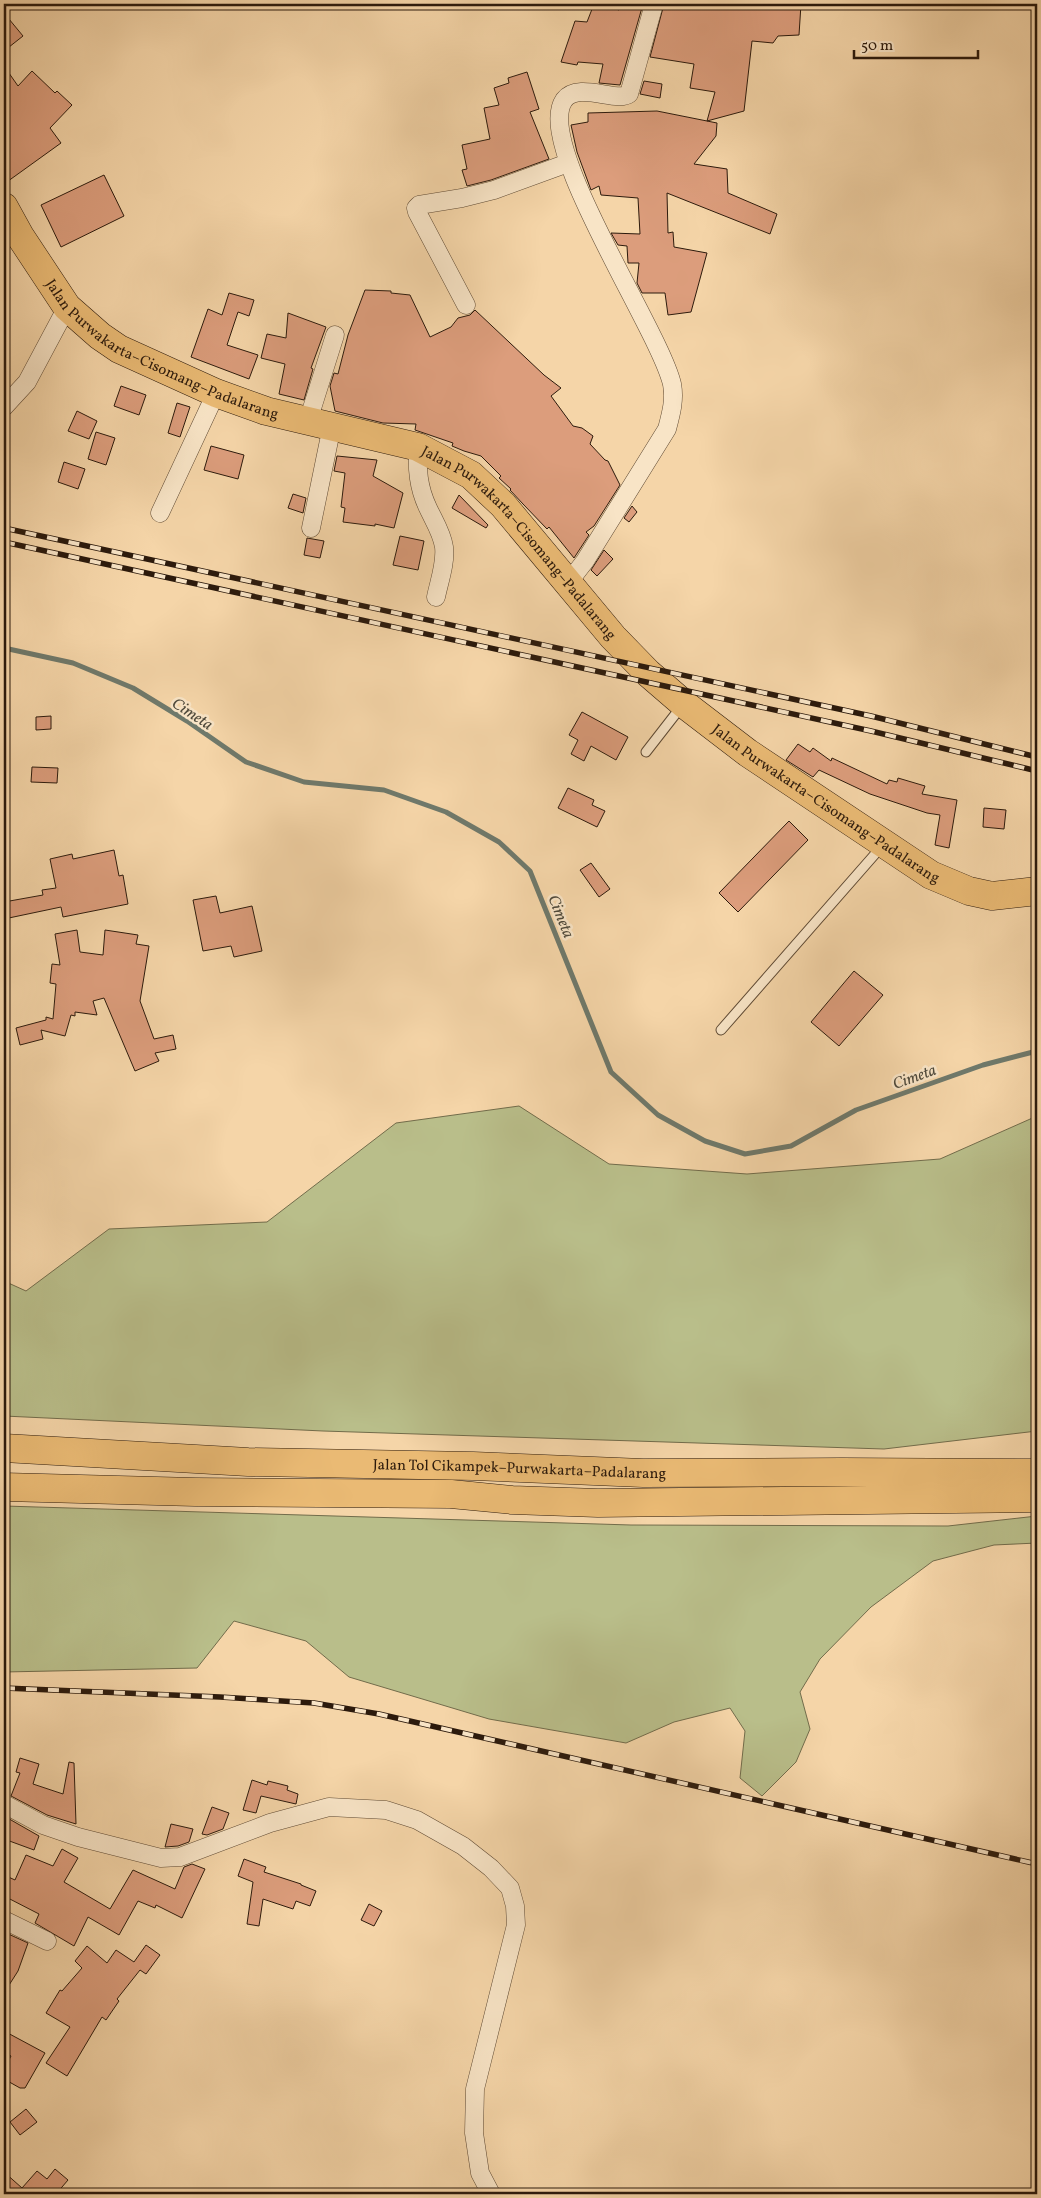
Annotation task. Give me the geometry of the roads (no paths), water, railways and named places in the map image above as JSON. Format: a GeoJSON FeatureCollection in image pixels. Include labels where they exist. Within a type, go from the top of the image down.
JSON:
{"type":"FeatureCollection","features":[{"type":"Feature","properties":{"kind":"highway","name":"Jalan Purwakarta–Cisomang–Padalarang"},"geometry":{"type":"LineString","coordinates":[[4,207],[20,236],[67,307],[100,336],[119,349],[177,377],[266,412],[418,447],[471,475],[497,499],[613,637],[648,673],[684,704],[748,753],[883,845],[931,875],[969,891],[992,896],[1037,892]]}},
{"type":"Feature","properties":{"kind":"highway","name":"Jalan Tol Cikampek–Purwakarta–Padalarang"},"geometry":{"type":"LineString","coordinates":[[4,1448],[248,1462],[472,1466],[643,1473],[1037,1473]]}},
{"type":"Feature","properties":{"kind":"highway","name":"Jalan Tol Cikampek–Purwakarta–Padalarang"},"geometry":{"type":"LineString","coordinates":[[4,1486],[195,1492],[451,1494],[512,1500],[598,1503],[1037,1498]]}},
{"type":"Feature","properties":{"kind":"street"},"geometry":{"type":"LineString","coordinates":[[568,583],[585,561],[667,429],[673,397],[668,372],[650,331],[606,245],[568,163],[560,124],[563,103],[566,98],[579,93],[594,92],[623,97],[629,94],[654,4]]}},
{"type":"Feature","properties":{"kind":"street"},"geometry":{"type":"LineString","coordinates":[[466,305],[434,247],[416,208],[494,190],[568,163]]}},
{"type":"Feature","properties":{"kind":"street"},"geometry":{"type":"LineString","coordinates":[[4,407],[27,382],[67,307]]}},
{"type":"Feature","properties":{"kind":"street"},"geometry":{"type":"LineString","coordinates":[[311,528],[320,423],[335,335]]}},
{"type":"Feature","properties":{"kind":"street"},"geometry":{"type":"LineString","coordinates":[[160,514],[216,393]]}},
{"type":"Feature","properties":{"kind":"street"},"geometry":{"type":"LineString","coordinates":[[418,447],[416,472],[418,484],[442,536],[444,546],[445,555],[436,597]]}},
{"type":"Feature","properties":{"kind":"street"},"geometry":{"type":"LineString","coordinates":[[4,1804],[43,1824],[78,1837],[169,1858],[180,1857],[270,1823],[329,1807],[386,1810],[417,1820],[463,1846],[491,1868],[510,1888],[515,1906],[516,1925],[475,2089],[474,2133],[480,2173],[491,2194]]}},
{"type":"Feature","properties":{"kind":"street"},"geometry":{"type":"LineString","coordinates":[[4,1920],[47,1941]]}},
{"type":"Feature","properties":{"kind":"lane"},"geometry":{"type":"LineString","coordinates":[[646,752],[684,704]]}},
{"type":"Feature","properties":{"kind":"lane"},"geometry":{"type":"LineString","coordinates":[[721,1030],[883,845]]}},
{"type":"Feature","properties":{"kind":"waterway","name":"Cimeta"},"geometry":{"type":"LineString","coordinates":[[4,648],[73,663],[133,688],[187,721],[246,762],[304,782],[384,790],[446,812],[499,842],[530,871],[611,1072],[658,1115],[705,1141],[745,1154],[791,1146],[856,1110],[983,1065],[1037,1051]]}},
{"type":"Feature","properties":{"kind":"railway"},"geometry":{"type":"LineString","coordinates":[[4,528],[871,716],[1037,757]]}},
{"type":"Feature","properties":{"kind":"railway"},"geometry":{"type":"LineString","coordinates":[[4,542],[871,731],[1037,771]]}},
{"type":"Feature","properties":{"kind":"railway"},"geometry":{"type":"LineString","coordinates":[[4,1688],[314,1703],[379,1714],[1037,1864]]}}]}
